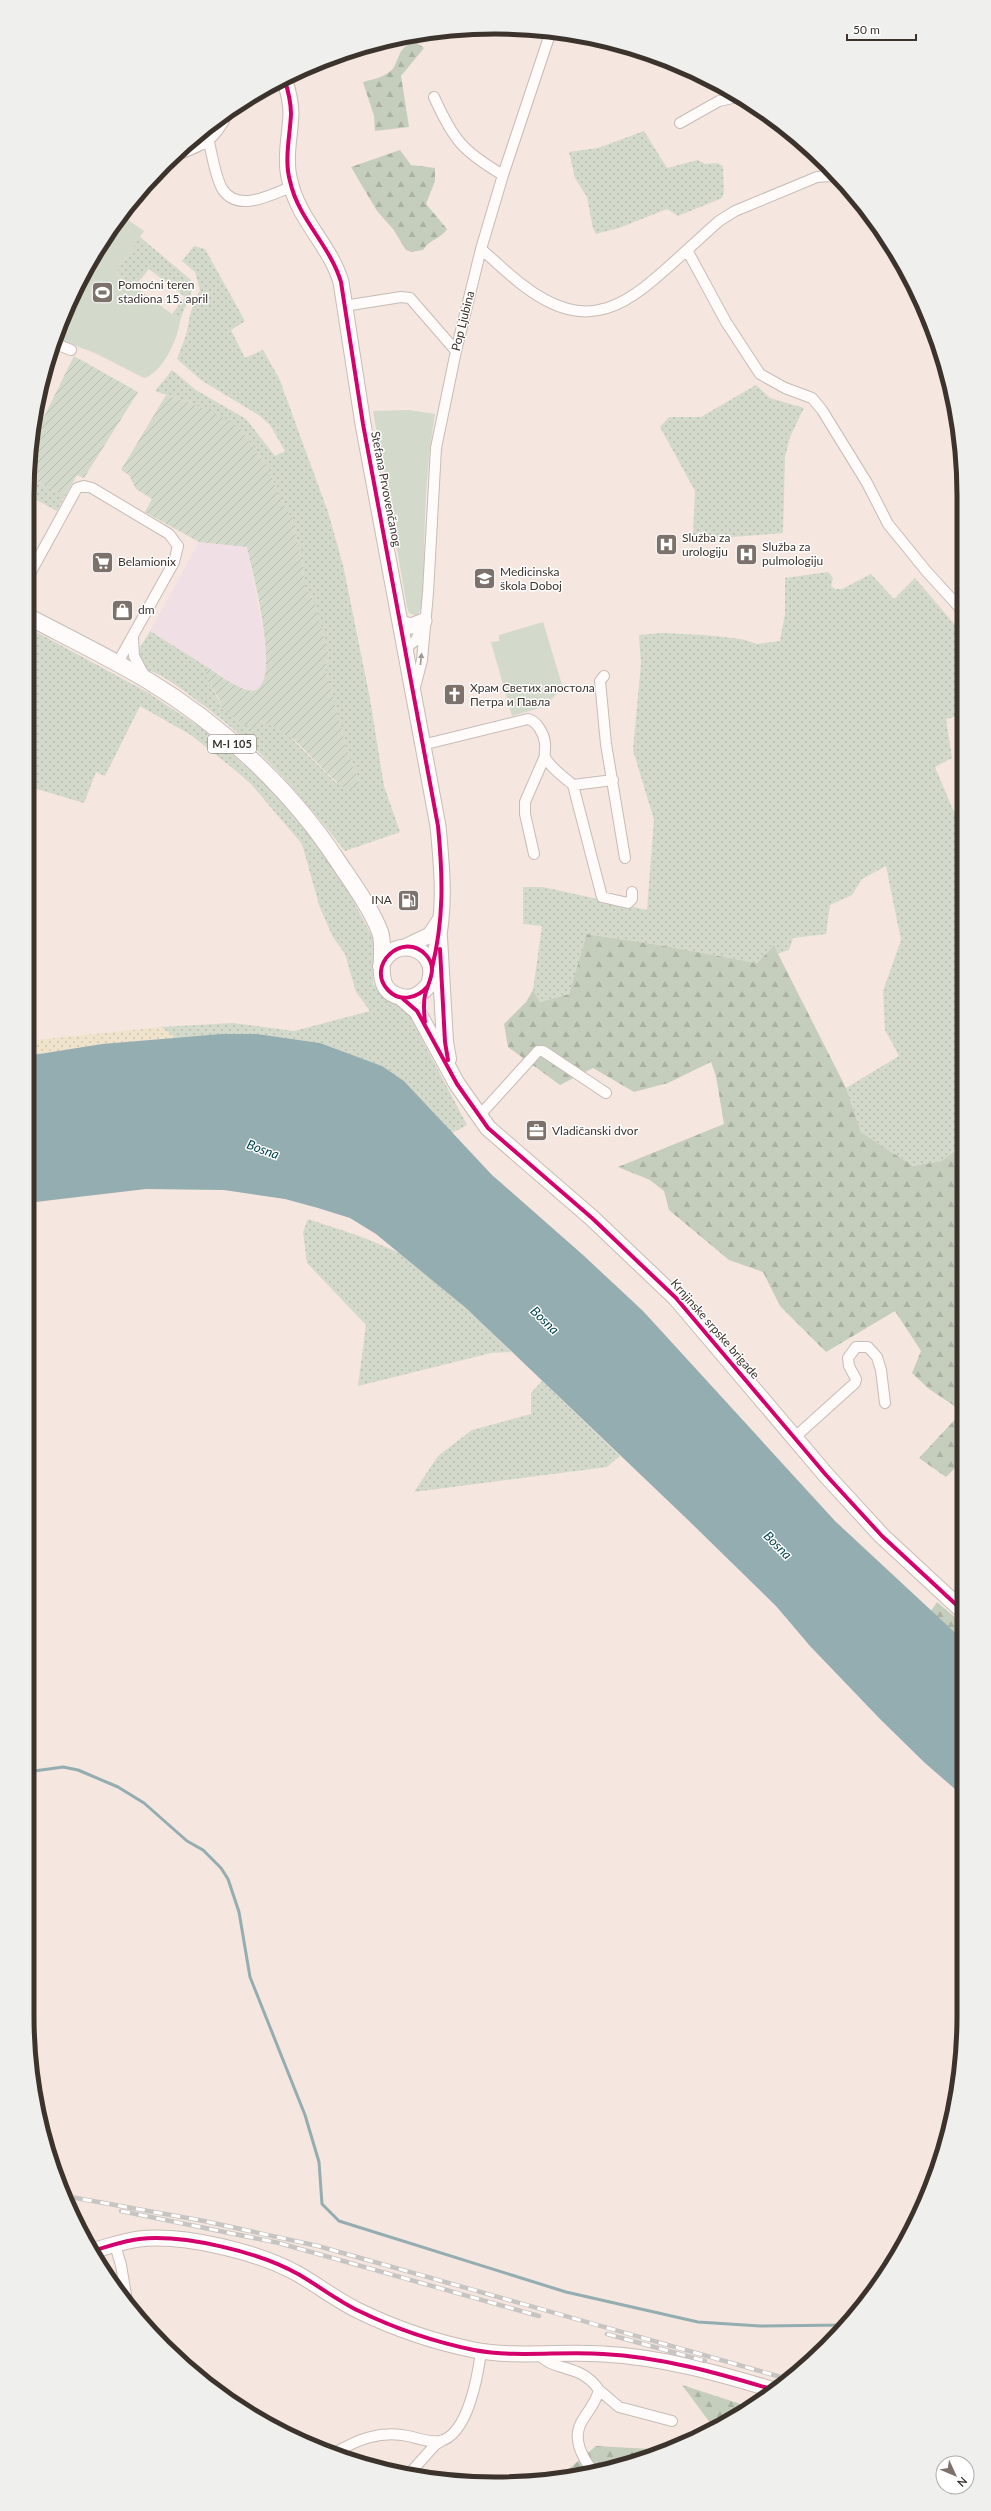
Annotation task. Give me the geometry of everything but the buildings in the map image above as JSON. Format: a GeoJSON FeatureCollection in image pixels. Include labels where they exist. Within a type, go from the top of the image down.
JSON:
{"type":"FeatureCollection","features":[{"type":"Feature","properties":{"kind":"main road","name":"M-I 105"},"geometry":{"type":"LineString","coordinates":[[34,620],[147,680],[212,727],[262,770],[313,827],[334,855],[381,933],[381,973],[385,986],[389,992],[402,998],[416,1011],[425,1024]]}},
{"type":"Feature","properties":{"kind":"main road","name":"M-I 105"},"geometry":{"type":"LineString","coordinates":[[381,933],[406,946],[424,953],[432,968],[423,1007],[425,1024]]}},
{"type":"Feature","properties":{"kind":"main road"},"geometry":{"type":"LineString","coordinates":[[440,937],[445,1042],[450,1070]]}},
{"type":"Feature","properties":{"kind":"main road"},"geometry":{"type":"LineString","coordinates":[[382,966],[390,952],[406,946]]}},
{"type":"Feature","properties":{"kind":"main road"},"geometry":{"type":"LineString","coordinates":[[402,998],[414,997],[428,986]]}},
{"type":"Feature","properties":{"kind":"main road","name":"Krnjinske srpske brigade"},"geometry":{"type":"LineString","coordinates":[[425,1024],[450,1070],[479,1116],[500,1139],[592,1218],[676,1298],[882,1536],[957,1605]]}},
{"type":"Feature","properties":{"kind":"street","name":"Pop Ljubina"},"geometry":{"type":"LineString","coordinates":[[424,621],[428,593],[436,448],[456,351],[481,249],[502,175],[549,37]]}},
{"type":"Feature","properties":{"kind":"street","name":"Stefana Prvovenčanog"},"geometry":{"type":"LineString","coordinates":[[286,85],[290,99],[288,157],[292,187],[306,219],[336,266],[362,417],[438,826],[442,870],[442,915],[440,937],[432,968]]}},
{"type":"Feature","properties":{"kind":"street"},"geometry":{"type":"LineString","coordinates":[[434,97],[454,138],[475,158],[502,175]]}},
{"type":"Feature","properties":{"kind":"street"},"geometry":{"type":"LineString","coordinates":[[680,123],[719,101],[729,98]]}},
{"type":"Feature","properties":{"kind":"street"},"geometry":{"type":"LineString","coordinates":[[191,149],[208,142],[219,132],[223,123]]}},
{"type":"Feature","properties":{"kind":"street"},"geometry":{"type":"LineString","coordinates":[[208,142],[222,189],[231,196],[246,202],[292,187]]}},
{"type":"Feature","properties":{"kind":"street"},"geometry":{"type":"LineString","coordinates":[[481,249],[537,295],[551,302],[584,312],[600,312],[630,298],[654,281],[718,221],[735,211],[817,177],[828,176]]}},
{"type":"Feature","properties":{"kind":"street"},"geometry":{"type":"LineString","coordinates":[[687,250],[726,322],[760,374],[785,388],[812,398],[867,483],[888,524],[927,572],[957,605]]}},
{"type":"Feature","properties":{"kind":"street"},"geometry":{"type":"LineString","coordinates":[[344,306],[401,297],[410,298],[456,351]]}},
{"type":"Feature","properties":{"kind":"street"},"geometry":{"type":"LineString","coordinates":[[59,345],[71,350]]}},
{"type":"Feature","properties":{"kind":"street"},"geometry":{"type":"LineString","coordinates":[[34,566],[77,488],[84,486],[92,488],[169,534],[178,546],[174,562],[117,664]]}},
{"type":"Feature","properties":{"kind":"street"},"geometry":{"type":"LineString","coordinates":[[400,623],[411,626],[424,621]]}},
{"type":"Feature","properties":{"kind":"street"},"geometry":{"type":"LineString","coordinates":[[405,649],[416,640],[424,621]]}},
{"type":"Feature","properties":{"kind":"street"},"geometry":{"type":"LineString","coordinates":[[413,696],[422,660],[424,621]]}},
{"type":"Feature","properties":{"kind":"street"},"geometry":{"type":"LineString","coordinates":[[134,636],[134,656],[147,680]]}},
{"type":"Feature","properties":{"kind":"street"},"geometry":{"type":"LineString","coordinates":[[604,676],[600,681],[603,725],[625,858]]}},
{"type":"Feature","properties":{"kind":"street"},"geometry":{"type":"LineString","coordinates":[[422,745],[528,719],[536,723],[545,743],[545,756],[525,802],[525,814],[534,854]]}},
{"type":"Feature","properties":{"kind":"street"},"geometry":{"type":"LineString","coordinates":[[545,756],[573,786],[602,897],[628,903],[632,899],[632,892]]}},
{"type":"Feature","properties":{"kind":"street"},"geometry":{"type":"LineString","coordinates":[[573,786],[613,780]]}},
{"type":"Feature","properties":{"kind":"street"},"geometry":{"type":"LineString","coordinates":[[406,946],[430,935],[442,915]]}},
{"type":"Feature","properties":{"kind":"street"},"geometry":{"type":"LineString","coordinates":[[479,1116],[538,1051],[543,1051],[606,1093]]}},
{"type":"Feature","properties":{"kind":"street"},"geometry":{"type":"LineString","coordinates":[[795,1437],[855,1383],[856,1379],[849,1366],[848,1358],[856,1347],[868,1347],[877,1358],[885,1403]]}},
{"type":"Feature","properties":{"kind":"street"},"geometry":{"type":"LineString","coordinates":[[98,2249],[140,2239],[163,2239],[231,2248],[271,2262],[298,2274],[328,2294],[387,2324],[428,2338],[481,2351],[504,2354],[633,2356],[677,2364],[767,2388]]}},
{"type":"Feature","properties":{"kind":"street"},"geometry":{"type":"LineString","coordinates":[[115,2245],[121,2265],[124,2290]]}},
{"type":"Feature","properties":{"kind":"street"},"geometry":{"type":"LineString","coordinates":[[413,2469],[435,2445],[449,2438],[460,2424],[474,2387],[481,2351]]}},
{"type":"Feature","properties":{"kind":"street"},"geometry":{"type":"LineString","coordinates":[[538,2354],[547,2362],[583,2373],[591,2379],[599,2390],[619,2407],[672,2421]]}},
{"type":"Feature","properties":{"kind":"street"},"geometry":{"type":"LineString","coordinates":[[590,2467],[579,2451],[578,2431],[584,2417],[596,2400],[599,2390]]}},
{"type":"Feature","properties":{"kind":"street"},"geometry":{"type":"LineString","coordinates":[[339,2450],[351,2442],[368,2436],[390,2434],[424,2440],[443,2440]]}},
{"type":"Feature","properties":{"kind":"shaded area"},"geometry":{"type":"Polygon","coordinates":[[[644,131],[667,168],[698,160],[705,164],[717,163],[723,166],[724,192],[722,198],[678,216],[667,209],[619,228],[596,234],[593,228],[587,197],[575,178],[569,152],[598,148],[644,131]]]}},
{"type":"Feature","properties":{"kind":"shaded area","name":"Pomoćni teren stadiona 15. april"},"geometry":{"type":"Polygon","coordinates":[[[126,219],[144,231],[116,273],[180,320],[179,327],[173,345],[163,362],[157,370],[144,378],[95,353],[61,340],[82,291],[96,265],[126,219]]]}},
{"type":"Feature","properties":{"kind":"shaded area"},"geometry":{"type":"Polygon","coordinates":[[[140,237],[191,280],[192,290],[180,320],[172,314],[185,297],[149,269],[134,287],[116,273],[140,237]]]}},
{"type":"Feature","properties":{"kind":"shaded area"},"geometry":{"type":"Polygon","coordinates":[[[194,246],[205,249],[245,321],[231,330],[245,358],[263,350],[279,378],[328,512],[343,565],[370,699],[384,786],[400,832],[345,851],[297,793],[263,757],[227,723],[184,691],[169,680],[143,668],[138,651],[150,631],[207,667],[210,684],[223,710],[268,724],[284,731],[336,783],[359,782],[347,750],[325,667],[329,656],[315,603],[304,584],[303,566],[292,519],[278,494],[270,471],[240,428],[191,403],[155,391],[172,370],[196,390],[246,419],[275,456],[285,451],[270,425],[260,416],[201,380],[177,359],[186,335],[191,311],[200,290],[195,272],[182,261],[194,246]]]}},
{"type":"Feature","properties":{"kind":"shaded area"},"geometry":{"type":"Polygon","coordinates":[[[74,356],[138,392],[84,478],[77,475],[65,496],[35,480],[40,426],[74,356]]]}},
{"type":"Feature","properties":{"kind":"shaded area"},"geometry":{"type":"Polygon","coordinates":[[[756,385],[770,398],[804,408],[790,437],[785,457],[783,533],[706,539],[693,537],[695,491],[660,427],[669,417],[701,417],[756,385]]]}},
{"type":"Feature","properties":{"kind":"shaded area"},"geometry":{"type":"Polygon","coordinates":[[[166,395],[191,403],[226,419],[240,428],[270,471],[278,494],[292,519],[303,566],[304,584],[315,603],[329,656],[325,667],[347,750],[359,782],[349,791],[338,783],[307,752],[285,733],[273,726],[260,722],[251,729],[223,710],[219,699],[206,677],[207,667],[238,687],[251,691],[256,690],[263,682],[266,666],[263,623],[247,547],[199,542],[145,512],[152,499],[136,489],[129,475],[121,470],[166,395]]]}},
{"type":"Feature","properties":{"kind":"shaded area"},"geometry":{"type":"Polygon","coordinates":[[[409,410],[435,414],[429,453],[426,493],[424,532],[424,595],[421,607],[416,616],[409,613],[407,607],[373,411],[409,410]]]}},
{"type":"Feature","properties":{"kind":"shaded area"},"geometry":{"type":"Polygon","coordinates":[[[35,480],[65,496],[57,511],[34,499],[35,480]]]}},
{"type":"Feature","properties":{"kind":"shaded area"},"geometry":{"type":"Polygon","coordinates":[[[199,542],[247,546],[264,636],[266,659],[263,685],[256,690],[251,691],[239,687],[150,631],[199,542]]]}},
{"type":"Feature","properties":{"kind":"shaded area"},"geometry":{"type":"Polygon","coordinates":[[[828,572],[833,578],[831,586],[835,589],[842,589],[871,574],[894,599],[915,578],[957,627],[957,716],[946,719],[952,758],[935,767],[953,810],[957,813],[957,1150],[941,1161],[913,1166],[861,1132],[846,1088],[899,1056],[885,1030],[883,991],[901,940],[886,866],[862,879],[852,895],[830,905],[826,934],[793,938],[789,950],[777,954],[774,947],[757,963],[588,934],[569,994],[540,1002],[533,990],[542,926],[523,924],[523,887],[543,887],[647,910],[654,820],[633,750],[641,664],[639,635],[662,633],[704,635],[741,639],[757,644],[780,641],[785,614],[785,578],[828,572]]]}},
{"type":"Feature","properties":{"kind":"shaded area"},"geometry":{"type":"Polygon","coordinates":[[[543,622],[563,688],[543,707],[512,716],[491,642],[499,641],[499,635],[543,622]]]}},
{"type":"Feature","properties":{"kind":"shaded area"},"geometry":{"type":"Polygon","coordinates":[[[34,631],[147,692],[207,732],[262,781],[303,824],[338,872],[374,940],[373,984],[387,998],[403,1005],[414,1019],[418,1032],[467,1125],[452,1133],[404,1081],[382,1066],[320,1043],[257,1034],[176,1038],[161,1027],[233,1023],[294,1031],[370,1011],[356,992],[345,954],[333,937],[320,908],[302,844],[251,784],[235,770],[191,735],[140,706],[105,776],[96,772],[84,803],[34,788],[34,631]]]}},
{"type":"Feature","properties":{"kind":"shaded area"},"geometry":{"type":"Polygon","coordinates":[[[308,1219],[349,1232],[404,1256],[453,1294],[511,1352],[491,1353],[358,1386],[366,1325],[307,1263],[303,1232],[308,1219]]]}},
{"type":"Feature","properties":{"kind":"shaded area"},"geometry":{"type":"Polygon","coordinates":[[[542,1381],[620,1456],[607,1467],[414,1492],[438,1456],[472,1430],[531,1414],[531,1393],[542,1381]]]}},
{"type":"Feature","properties":{"kind":"green space"},"geometry":{"type":"Polygon","coordinates":[[[410,43],[417,43],[424,48],[401,76],[409,127],[375,131],[374,116],[363,82],[386,74],[393,69],[400,53],[410,43]]]}},
{"type":"Feature","properties":{"kind":"green space"},"geometry":{"type":"Polygon","coordinates":[[[400,150],[411,165],[435,168],[435,181],[426,204],[447,229],[444,233],[429,243],[423,250],[412,252],[406,250],[393,229],[377,211],[351,167],[400,150]]]}},
{"type":"Feature","properties":{"kind":"green space"},"geometry":{"type":"Polygon","coordinates":[[[587,934],[659,945],[757,963],[774,946],[846,1088],[861,1132],[913,1166],[941,1161],[957,1150],[957,1408],[929,1389],[912,1373],[921,1351],[895,1311],[826,1352],[780,1306],[763,1272],[729,1260],[669,1210],[664,1191],[650,1180],[618,1167],[724,1124],[716,1076],[711,1062],[668,1083],[634,1092],[593,1068],[560,1085],[508,1047],[504,1024],[526,1002],[533,990],[540,1002],[569,994],[587,934]]]}},
{"type":"Feature","properties":{"kind":"green space"},"geometry":{"type":"Polygon","coordinates":[[[957,1417],[957,1466],[946,1477],[919,1458],[957,1417]]]}},
{"type":"Feature","properties":{"kind":"green space"},"geometry":{"type":"Polygon","coordinates":[[[937,1602],[957,1619],[957,1635],[931,1611],[937,1602]]]}},
{"type":"Feature","properties":{"kind":"green space"},"geometry":{"type":"Polygon","coordinates":[[[682,2385],[743,2405],[711,2423],[682,2385]]]}},
{"type":"Feature","properties":{"kind":"green space"},"geometry":{"type":"Polygon","coordinates":[[[596,2446],[654,2449],[615,2461],[566,2471],[596,2446]]]}},
{"type":"Feature","properties":{"kind":"sand"},"geometry":{"type":"Polygon","coordinates":[[[161,1027],[176,1038],[102,1044],[34,1055],[34,1040],[161,1027]]]}},
{"type":"Feature","properties":{"kind":"water","name":"Bosna"},"geometry":{"type":"Polygon","coordinates":[[[222,1034],[257,1034],[320,1043],[382,1066],[404,1081],[492,1175],[583,1255],[643,1311],[835,1521],[957,1634],[957,1791],[925,1763],[881,1720],[810,1646],[776,1606],[687,1519],[466,1308],[376,1234],[350,1218],[318,1208],[285,1199],[224,1190],[146,1189],[34,1202],[34,1055],[102,1044],[222,1034]]]}},
{"type":"Feature","properties":{"kind":"waterway"},"geometry":{"type":"LineString","coordinates":[[34,1771],[63,1767],[78,1770],[118,1787],[144,1803],[187,1841],[203,1850],[221,1868],[228,1879],[239,1912],[250,1977],[305,2115],[319,2162],[322,2204],[339,2221],[566,2292],[698,2322],[760,2326],[837,2325]]}},
{"type":"Feature","properties":{"kind":"railway"},"geometry":{"type":"LineString","coordinates":[[71,2197],[204,2221],[318,2246],[782,2377]]}},
{"type":"Feature","properties":{"kind":"railway"},"geometry":{"type":"LineString","coordinates":[[121,2211],[279,2243],[539,2316]]}},
{"type":"Feature","properties":{"kind":"railway"},"geometry":{"type":"LineString","coordinates":[[607,2334],[705,2361]]}},
{"type":"Feature","properties":{"kind":"cycle path"},"geometry":{"type":"LineString","coordinates":[[286,85],[291,109],[287,156],[288,173],[294,195],[300,208],[330,256],[341,282],[363,424],[438,826],[441,863],[441,898],[439,932],[432,968]]}},
{"type":"Feature","properties":{"kind":"cycle path"},"geometry":{"type":"LineString","coordinates":[[425,1022],[424,998],[427,990],[432,974],[430,960],[417,948],[407,947],[398,949],[390,954],[384,962],[381,971],[382,981],[388,990],[398,997],[403,998],[414,996],[419,994],[428,986]]}},
{"type":"Feature","properties":{"kind":"cycle path"},"geometry":{"type":"LineString","coordinates":[[440,949],[445,1042],[448,1060]]}},
{"type":"Feature","properties":{"kind":"cycle path"},"geometry":{"type":"LineString","coordinates":[[402,998],[417,1011],[457,1084],[488,1128],[592,1218],[676,1298],[826,1475],[882,1536],[957,1605]]}},
{"type":"Feature","properties":{"kind":"cycle path"},"geometry":{"type":"LineString","coordinates":[[98,2249],[133,2240],[157,2238],[177,2239],[221,2246],[282,2266],[298,2274],[344,2303],[373,2318],[401,2329],[445,2343],[474,2350],[506,2354],[587,2353],[646,2358],[711,2372],[767,2388]]}},
{"type":"Feature","properties":{"kind":"place","name":"Pomoćni teren stadiona 15. april"},"geometry":{"type":"Point","coordinates":[103,292]}},
{"type":"Feature","properties":{"kind":"place","name":"Služba za urologiju"},"geometry":{"type":"Point","coordinates":[666,545]}},
{"type":"Feature","properties":{"kind":"place","name":"Služba za pulmologiju"},"geometry":{"type":"Point","coordinates":[747,554]}},
{"type":"Feature","properties":{"kind":"place","name":"Belamionix"},"geometry":{"type":"Point","coordinates":[103,562]}},
{"type":"Feature","properties":{"kind":"place","name":"Medicinska škola Doboj"},"geometry":{"type":"Point","coordinates":[485,579]}},
{"type":"Feature","properties":{"kind":"place","name":"dm"},"geometry":{"type":"Point","coordinates":[122,610]}},
{"type":"Feature","properties":{"kind":"place","name":"Храм Светих апостола Петра и Павла"},"geometry":{"type":"Point","coordinates":[455,695]}},
{"type":"Feature","properties":{"kind":"place","name":"INA"},"geometry":{"type":"Point","coordinates":[408,900]}},
{"type":"Feature","properties":{"kind":"place","name":"Vladičanski dvor"},"geometry":{"type":"Point","coordinates":[537,1131]}}]}
